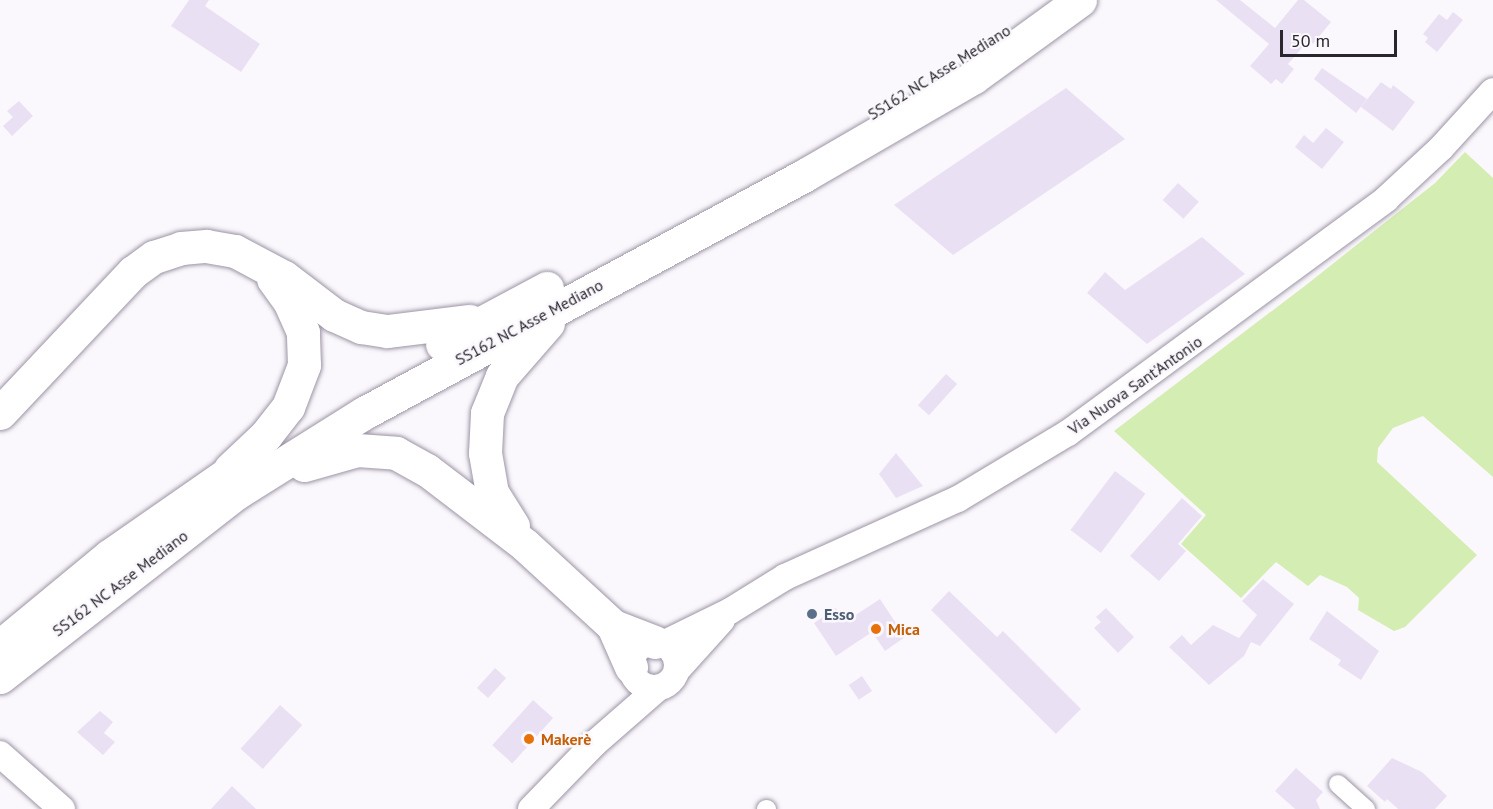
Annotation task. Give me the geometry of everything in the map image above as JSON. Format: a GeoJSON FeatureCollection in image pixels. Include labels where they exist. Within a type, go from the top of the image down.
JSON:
{"type":"FeatureCollection","features":[{"type":"Feature","properties":{"kind":"highway","name":"SS162 NC Asse Mediano"},"geometry":{"type":"LineString","coordinates":[[0,677],[143,565],[232,484],[336,404],[489,317],[849,129],[920,88],[1048,0]]}},
{"type":"Feature","properties":{"kind":"highway","name":"SS162 NC Asse Mediano"},"geometry":{"type":"LineString","coordinates":[[0,646],[109,556],[232,484],[805,175],[974,77],[1080,0]]}},
{"type":"Feature","properties":{"kind":"highway"},"geometry":{"type":"LineString","coordinates":[[0,413],[133,272],[154,257],[206,246],[234,251],[264,266],[334,315],[361,327],[387,331],[489,317]]}},
{"type":"Feature","properties":{"kind":"highway"},"geometry":{"type":"LineString","coordinates":[[232,484],[288,407],[304,365],[303,332],[289,300],[264,266]]}},
{"type":"Feature","properties":{"kind":"highway"},"geometry":{"type":"LineString","coordinates":[[525,545],[492,493],[485,453],[488,413],[501,376],[522,349],[579,296]]}},
{"type":"Feature","properties":{"kind":"highway"},"geometry":{"type":"LineString","coordinates":[[232,484],[324,456],[357,450],[396,453],[470,499],[525,545],[613,626],[659,643]]}},
{"type":"Feature","properties":{"kind":"highway"},"geometry":{"type":"LineString","coordinates":[[613,626],[632,671]]}},
{"type":"Feature","properties":{"kind":"street","name":"Via Nuova Sant'Antonio"},"geometry":{"type":"LineString","coordinates":[[594,744],[632,671],[640,647],[659,643],[730,611],[825,557],[958,499],[1068,433],[1234,315],[1386,199],[1442,148],[1493,91]]}},
{"type":"Feature","properties":{"kind":"street","name":"Via Nuova Sant'Antonio"},"geometry":{"type":"LineString","coordinates":[[531,809],[594,744],[657,689],[670,682],[677,670],[730,611]]}},
{"type":"Feature","properties":{"kind":"street"},"geometry":{"type":"LineString","coordinates":[[659,643],[675,654],[677,670]]}},
{"type":"Feature","properties":{"kind":"street"},"geometry":{"type":"LineString","coordinates":[[632,671],[642,686],[657,689]]}},
{"type":"Feature","properties":{"kind":"street"},"geometry":{"type":"LineString","coordinates":[[0,754],[62,809]]}},
{"type":"Feature","properties":{"kind":"street"},"geometry":{"type":"LineString","coordinates":[[1338,784],[1366,809]]}},
{"type":"Feature","properties":{"kind":"green space"},"geometry":{"type":"Polygon","coordinates":[[[1465,152],[1493,178],[1493,477],[1423,416],[1393,428],[1378,448],[1377,462],[1477,555],[1405,627],[1394,631],[1358,610],[1359,598],[1347,587],[1320,575],[1308,586],[1276,562],[1241,598],[1181,544],[1206,515],[1114,431],[1306,285],[1435,183],[1465,152]]]}},
{"type":"Feature","properties":{"kind":"building"},"geometry":{"type":"Polygon","coordinates":[[[189,0],[209,0],[205,6],[260,44],[241,72],[171,26],[189,0]]]}},
{"type":"Feature","properties":{"kind":"building"},"geometry":{"type":"Polygon","coordinates":[[[1216,0],[1240,0],[1275,28],[1298,0],[1304,0],[1331,22],[1313,44],[1309,40],[1288,64],[1294,69],[1282,84],[1276,79],[1271,84],[1250,66],[1269,44],[1216,0]]]}},
{"type":"Feature","properties":{"kind":"building"},"geometry":{"type":"Polygon","coordinates":[[[1453,12],[1463,20],[1437,52],[1425,42],[1428,38],[1423,34],[1439,14],[1447,20],[1453,12]]]}},
{"type":"Feature","properties":{"kind":"building"},"geometry":{"type":"Polygon","coordinates":[[[1322,68],[1367,99],[1356,113],[1314,79],[1322,68]]]}},
{"type":"Feature","properties":{"kind":"building"},"geometry":{"type":"Polygon","coordinates":[[[1381,82],[1391,89],[1393,85],[1415,102],[1393,131],[1361,107],[1381,82]]]}},
{"type":"Feature","properties":{"kind":"building"},"geometry":{"type":"Polygon","coordinates":[[[1066,88],[1125,139],[953,255],[894,205],[1066,88]]]}},
{"type":"Feature","properties":{"kind":"building"},"geometry":{"type":"Polygon","coordinates":[[[19,101],[33,116],[12,136],[3,126],[13,117],[7,111],[19,101]]]}},
{"type":"Feature","properties":{"kind":"building"},"geometry":{"type":"Polygon","coordinates":[[[1326,128],[1344,142],[1322,169],[1295,147],[1304,135],[1313,143],[1326,128]]]}},
{"type":"Feature","properties":{"kind":"building"},"geometry":{"type":"Polygon","coordinates":[[[1178,183],[1199,202],[1183,219],[1163,200],[1178,183]]]}},
{"type":"Feature","properties":{"kind":"building"},"geometry":{"type":"Polygon","coordinates":[[[1202,237],[1245,274],[1147,344],[1087,293],[1105,272],[1125,290],[1202,237]]]}},
{"type":"Feature","properties":{"kind":"building"},"geometry":{"type":"Polygon","coordinates":[[[946,374],[957,384],[929,415],[918,405],[946,374]]]}},
{"type":"Feature","properties":{"kind":"building"},"geometry":{"type":"Polygon","coordinates":[[[896,453],[923,486],[896,498],[879,474],[896,453]]]}},
{"type":"Feature","properties":{"kind":"building"},"geometry":{"type":"Polygon","coordinates":[[[1115,471],[1145,494],[1101,553],[1070,530],[1115,471]]]}},
{"type":"Feature","properties":{"kind":"building"},"geometry":{"type":"Polygon","coordinates":[[[1182,498],[1202,516],[1178,544],[1186,551],[1159,581],[1130,556],[1182,498]]]}},
{"type":"Feature","properties":{"kind":"building"},"geometry":{"type":"Polygon","coordinates":[[[1263,579],[1294,604],[1260,646],[1251,642],[1244,656],[1209,685],[1169,647],[1182,635],[1191,645],[1213,625],[1239,638],[1257,615],[1242,601],[1263,579]]]}},
{"type":"Feature","properties":{"kind":"building"},"geometry":{"type":"Polygon","coordinates":[[[949,591],[997,637],[1003,631],[1081,709],[1056,734],[931,610],[949,591]]]}},
{"type":"Feature","properties":{"kind":"building"},"geometry":{"type":"Polygon","coordinates":[[[880,599],[905,637],[885,651],[872,632],[836,656],[814,623],[836,608],[845,622],[880,599]]]}},
{"type":"Feature","properties":{"kind":"building"},"geometry":{"type":"Polygon","coordinates":[[[1106,608],[1134,637],[1118,653],[1094,628],[1101,622],[1096,617],[1106,608]]]}},
{"type":"Feature","properties":{"kind":"building"},"geometry":{"type":"Polygon","coordinates":[[[1327,611],[1379,651],[1361,680],[1338,665],[1341,660],[1309,639],[1327,611]]]}},
{"type":"Feature","properties":{"kind":"building"},"geometry":{"type":"Polygon","coordinates":[[[495,668],[506,678],[488,698],[477,688],[495,668]]]}},
{"type":"Feature","properties":{"kind":"building"},"geometry":{"type":"Polygon","coordinates":[[[862,676],[872,691],[859,700],[849,685],[862,676]]]}},
{"type":"Feature","properties":{"kind":"building"},"geometry":{"type":"Polygon","coordinates":[[[533,700],[553,718],[512,763],[492,745],[533,700]]]}},
{"type":"Feature","properties":{"kind":"building"},"geometry":{"type":"Polygon","coordinates":[[[280,705],[302,725],[263,769],[241,749],[280,705]]]}},
{"type":"Feature","properties":{"kind":"building"},"geometry":{"type":"Polygon","coordinates":[[[100,711],[113,722],[104,733],[115,742],[103,755],[77,732],[100,711]]]}},
{"type":"Feature","properties":{"kind":"building"},"geometry":{"type":"Polygon","coordinates":[[[1392,758],[1422,772],[1447,796],[1435,809],[1398,809],[1387,799],[1385,802],[1367,786],[1392,758]]]}},
{"type":"Feature","properties":{"kind":"building"},"geometry":{"type":"Polygon","coordinates":[[[1296,768],[1323,792],[1316,800],[1320,809],[1295,809],[1275,791],[1296,768]]]}},
{"type":"Feature","properties":{"kind":"building"},"geometry":{"type":"Polygon","coordinates":[[[232,786],[256,809],[211,809],[232,786]]]}},
{"type":"Feature","properties":{"kind":"place","name":"Esso"},"geometry":{"type":"Point","coordinates":[812,614]}},
{"type":"Feature","properties":{"kind":"place","name":"Mica"},"geometry":{"type":"Point","coordinates":[876,629]}},
{"type":"Feature","properties":{"kind":"place","name":"Makerè"},"geometry":{"type":"Point","coordinates":[529,739]}}]}
